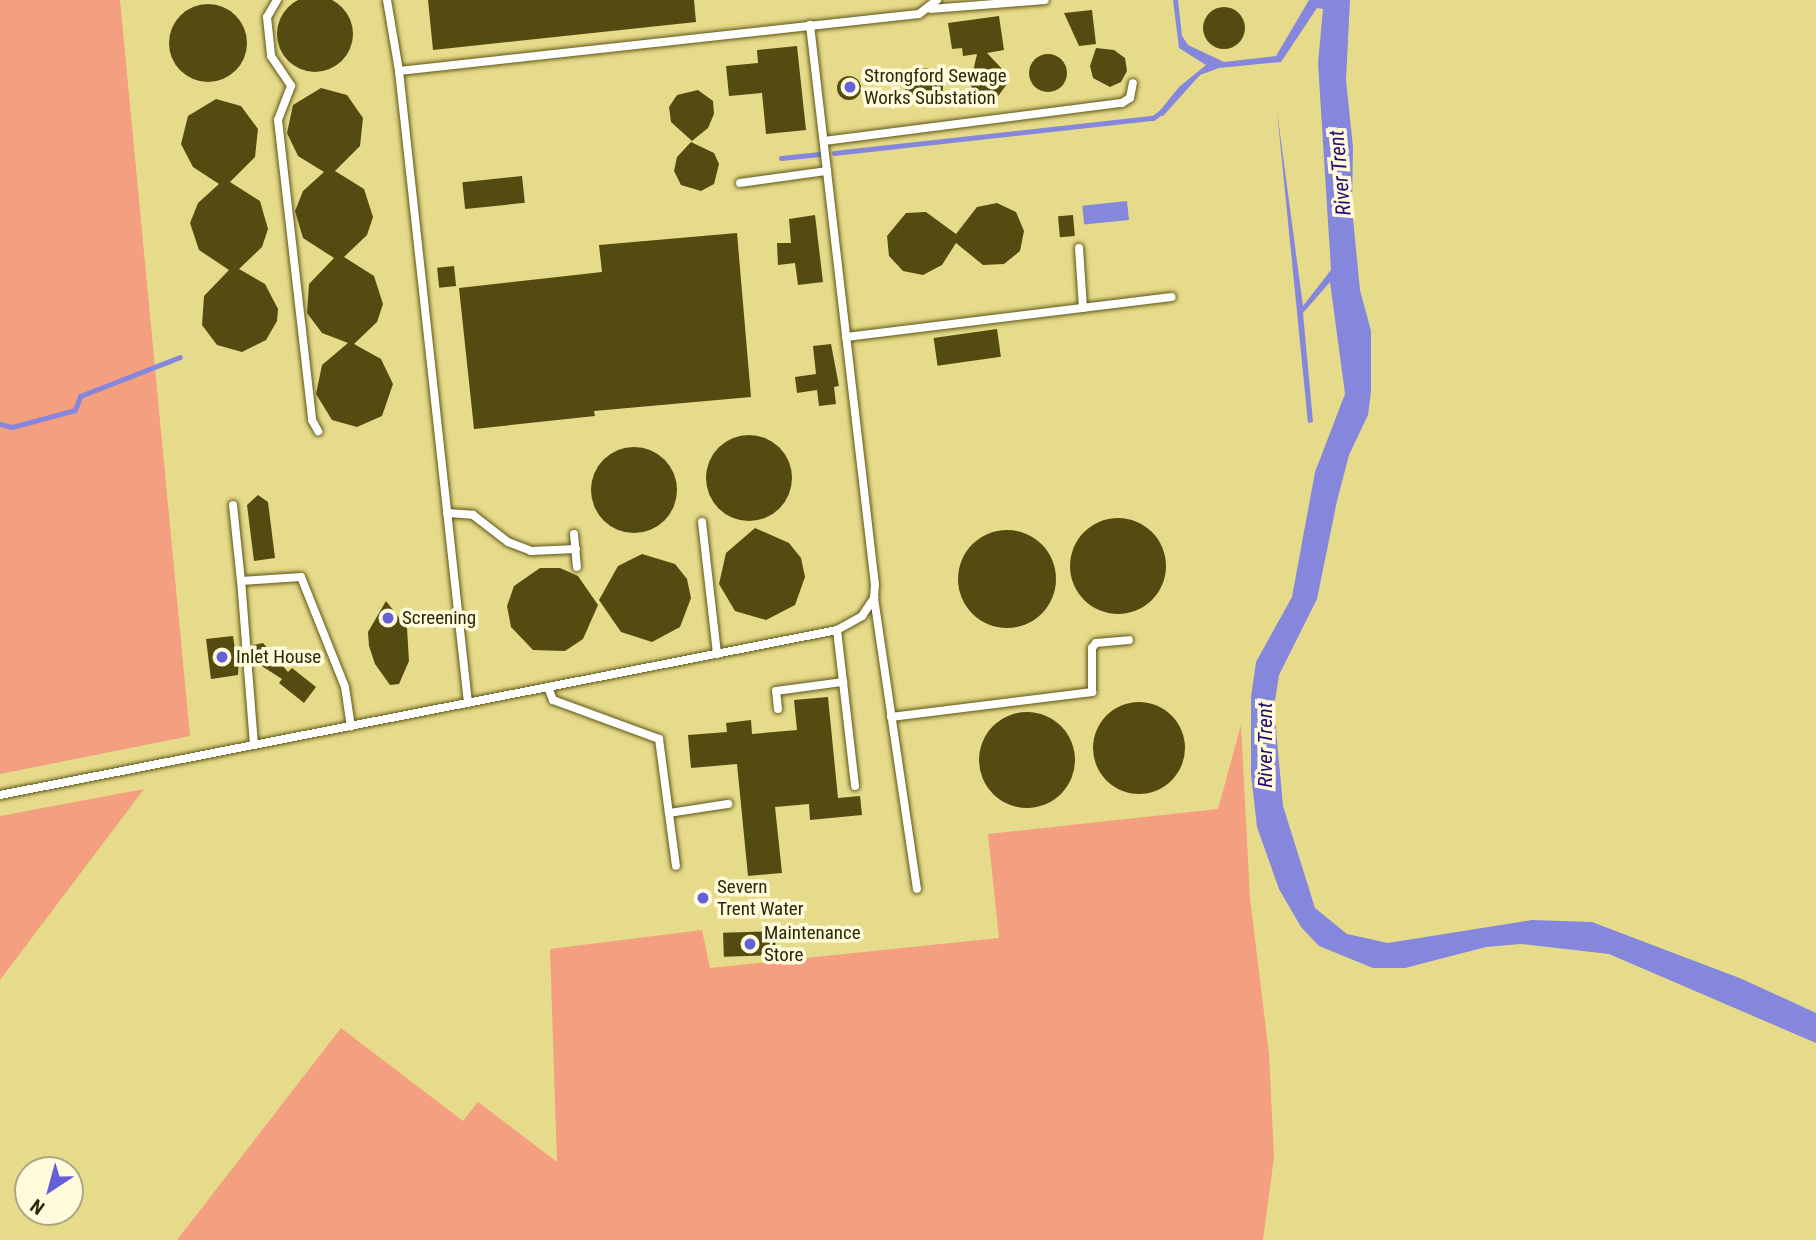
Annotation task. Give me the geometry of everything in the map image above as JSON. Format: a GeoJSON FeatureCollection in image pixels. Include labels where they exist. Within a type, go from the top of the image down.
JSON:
{"type":"FeatureCollection","features":[{"type":"Feature","properties":{"kind":"lane"},"geometry":{"type":"LineString","coordinates":[[276,0],[267,17],[271,56],[291,86],[278,120],[312,420],[318,431]]}},
{"type":"Feature","properties":{"kind":"lane"},"geometry":{"type":"LineString","coordinates":[[387,0],[399,71],[468,703]]}},
{"type":"Feature","properties":{"kind":"lane"},"geometry":{"type":"LineString","coordinates":[[931,9],[937,0]]}},
{"type":"Feature","properties":{"kind":"lane"},"geometry":{"type":"LineString","coordinates":[[399,71],[931,9],[1045,0]]}},
{"type":"Feature","properties":{"kind":"lane"},"geometry":{"type":"LineString","coordinates":[[810,25],[874,598],[917,889]]}},
{"type":"Feature","properties":{"kind":"lane"},"geometry":{"type":"LineString","coordinates":[[824,141],[1122,103],[1130,99],[1133,83]]}},
{"type":"Feature","properties":{"kind":"lane"},"geometry":{"type":"LineString","coordinates":[[740,183],[827,171]]}},
{"type":"Feature","properties":{"kind":"lane"},"geometry":{"type":"LineString","coordinates":[[1079,248],[1083,308]]}},
{"type":"Feature","properties":{"kind":"lane"},"geometry":{"type":"LineString","coordinates":[[846,337],[1172,297]]}},
{"type":"Feature","properties":{"kind":"lane"},"geometry":{"type":"LineString","coordinates":[[233,505],[254,745]]}},
{"type":"Feature","properties":{"kind":"lane"},"geometry":{"type":"LineString","coordinates":[[447,513],[473,515],[508,542],[531,551],[576,549]]}},
{"type":"Feature","properties":{"kind":"lane"},"geometry":{"type":"LineString","coordinates":[[702,522],[717,654]]}},
{"type":"Feature","properties":{"kind":"lane"},"geometry":{"type":"LineString","coordinates":[[574,534],[577,567]]}},
{"type":"Feature","properties":{"kind":"lane"},"geometry":{"type":"LineString","coordinates":[[241,581],[300,577],[345,687],[351,727]]}},
{"type":"Feature","properties":{"kind":"lane"},"geometry":{"type":"LineString","coordinates":[[0,794],[837,630],[862,616],[874,598]]}},
{"type":"Feature","properties":{"kind":"lane"},"geometry":{"type":"LineString","coordinates":[[837,630],[855,786]]}},
{"type":"Feature","properties":{"kind":"lane"},"geometry":{"type":"LineString","coordinates":[[891,717],[1092,692],[1092,649],[1096,643],[1129,640]]}},
{"type":"Feature","properties":{"kind":"lane"},"geometry":{"type":"LineString","coordinates":[[778,709],[776,691],[842,682]]}},
{"type":"Feature","properties":{"kind":"lane"},"geometry":{"type":"LineString","coordinates":[[548,687],[553,699],[659,739],[676,866]]}},
{"type":"Feature","properties":{"kind":"lane"},"geometry":{"type":"LineString","coordinates":[[669,813],[728,804]]}},
{"type":"Feature","properties":{"kind":"shaded area"},"geometry":{"type":"Polygon","coordinates":[[[0,0],[120,0],[190,736],[0,774],[0,0]]]}},
{"type":"Feature","properties":{"kind":"shaded area"},"geometry":{"type":"Polygon","coordinates":[[[1241,725],[1250,898],[1269,1054],[1274,1157],[1263,1240],[177,1240],[341,1028],[463,1121],[478,1102],[557,1162],[550,949],[702,930],[710,968],[999,938],[988,834],[1218,809],[1241,725]]]}},
{"type":"Feature","properties":{"kind":"shaded area"},"geometry":{"type":"Polygon","coordinates":[[[144,789],[0,980],[0,816],[144,789]]]}},
{"type":"Feature","properties":{"kind":"water","name":"River Trent"},"geometry":{"type":"Polygon","coordinates":[[[1173,0],[1178,0],[1182,36],[1188,45],[1224,62],[1276,56],[1309,0],[1350,0],[1346,80],[1353,147],[1352,208],[1360,290],[1371,331],[1371,391],[1368,415],[1349,455],[1337,501],[1317,599],[1279,675],[1274,707],[1283,806],[1315,908],[1347,934],[1388,943],[1532,920],[1592,922],[1742,979],[1816,1013],[1816,1043],[1609,954],[1521,944],[1486,947],[1405,968],[1373,968],[1319,946],[1301,927],[1279,889],[1257,827],[1251,774],[1251,697],[1256,662],[1292,597],[1315,472],[1345,394],[1330,282],[1303,313],[1313,422],[1308,423],[1277,111],[1303,306],[1331,270],[1318,63],[1323,9],[1317,8],[1281,62],[1219,68],[1200,75],[1163,116],[1158,113],[1179,87],[1206,65],[1179,48],[1173,0]]]}},
{"type":"Feature","properties":{"kind":"water"},"geometry":{"type":"Polygon","coordinates":[[[1127,201],[1129,220],[1084,225],[1082,206],[1127,201]]]}},
{"type":"Feature","properties":{"kind":"building"},"geometry":{"type":"Polygon","coordinates":[[[315,-4],[330,-1],[342,7],[350,19],[353,34],[350,49],[342,61],[330,69],[315,72],[300,69],[288,61],[280,49],[277,34],[280,19],[288,7],[300,-1],[315,-4]]]}},
{"type":"Feature","properties":{"kind":"building"},"geometry":{"type":"Polygon","coordinates":[[[428,0],[694,0],[696,22],[433,50],[428,0]]]}},
{"type":"Feature","properties":{"kind":"building"},"geometry":{"type":"Polygon","coordinates":[[[208,4],[223,7],[240,21],[247,43],[244,58],[230,75],[208,82],[193,79],[176,65],[169,43],[172,28],[186,11],[208,4]]]}},
{"type":"Feature","properties":{"kind":"building"},"geometry":{"type":"Polygon","coordinates":[[[1224,7],[1239,13],[1245,28],[1239,43],[1224,49],[1209,43],[1203,28],[1209,13],[1224,7]]]}},
{"type":"Feature","properties":{"kind":"building"},"geometry":{"type":"Polygon","coordinates":[[[1092,10],[1096,44],[1079,46],[1064,13],[1092,10]]]}},
{"type":"Feature","properties":{"kind":"building"},"geometry":{"type":"Polygon","coordinates":[[[999,16],[1004,50],[987,53],[1005,72],[1007,84],[996,99],[983,99],[970,85],[977,54],[963,56],[962,48],[952,49],[948,23],[999,16]]]}},
{"type":"Feature","properties":{"kind":"building"},"geometry":{"type":"Polygon","coordinates":[[[797,46],[806,130],[766,134],[762,93],[729,96],[726,66],[758,63],[757,50],[797,46]]]}},
{"type":"Feature","properties":{"kind":"building"},"geometry":{"type":"Polygon","coordinates":[[[1096,48],[1114,50],[1125,58],[1127,71],[1121,82],[1110,87],[1093,78],[1090,66],[1096,48]]]}},
{"type":"Feature","properties":{"kind":"building"},"geometry":{"type":"Polygon","coordinates":[[[1048,54],[1061,60],[1067,73],[1061,86],[1048,92],[1035,86],[1029,73],[1035,60],[1048,54]]]}},
{"type":"Feature","properties":{"kind":"building"},"geometry":{"type":"Polygon","coordinates":[[[924,68],[937,74],[943,87],[937,100],[924,106],[911,100],[905,87],[911,74],[924,68]]]}},
{"type":"Feature","properties":{"kind":"building","name":"Strongford Sewage Works Substation"},"geometry":{"type":"Polygon","coordinates":[[[849,76],[858,79],[861,88],[858,97],[849,100],[840,97],[837,88],[840,79],[849,76]]]}},
{"type":"Feature","properties":{"kind":"building"},"geometry":{"type":"Polygon","coordinates":[[[321,88],[347,95],[363,118],[360,146],[335,171],[364,189],[373,217],[367,235],[344,257],[374,276],[383,304],[377,322],[354,344],[381,359],[393,384],[382,416],[357,427],[332,420],[316,394],[322,365],[348,343],[322,333],[307,313],[309,284],[334,258],[303,238],[295,211],[303,191],[324,172],[298,156],[287,133],[293,105],[321,88]]]}},
{"type":"Feature","properties":{"kind":"building"},"geometry":{"type":"Polygon","coordinates":[[[698,90],[713,101],[714,114],[708,128],[692,141],[671,122],[669,107],[677,95],[698,90]]]}},
{"type":"Feature","properties":{"kind":"building"},"geometry":{"type":"Polygon","coordinates":[[[216,99],[241,106],[258,129],[255,157],[230,182],[260,201],[268,229],[262,247],[239,269],[265,284],[278,309],[277,321],[266,340],[242,352],[217,345],[202,325],[204,296],[229,270],[199,250],[190,223],[198,203],[219,184],[193,167],[181,144],[188,116],[216,99]]]}},
{"type":"Feature","properties":{"kind":"building"},"geometry":{"type":"Polygon","coordinates":[[[691,142],[714,153],[719,164],[714,184],[701,191],[681,185],[674,171],[677,157],[691,142]]]}},
{"type":"Feature","properties":{"kind":"building"},"geometry":{"type":"Polygon","coordinates":[[[522,176],[525,203],[465,209],[462,182],[522,176]]]}},
{"type":"Feature","properties":{"kind":"building"},"geometry":{"type":"Polygon","coordinates":[[[997,203],[1016,212],[1024,231],[1020,251],[1004,264],[983,265],[956,243],[942,265],[923,275],[903,271],[889,256],[887,236],[906,213],[926,212],[956,234],[977,207],[997,203]]]}},
{"type":"Feature","properties":{"kind":"building"},"geometry":{"type":"Polygon","coordinates":[[[815,215],[823,282],[798,285],[795,263],[778,265],[777,243],[791,243],[789,219],[815,215]]]}},
{"type":"Feature","properties":{"kind":"building"},"geometry":{"type":"Polygon","coordinates":[[[1073,215],[1075,236],[1060,237],[1058,216],[1073,215]]]}},
{"type":"Feature","properties":{"kind":"building"},"geometry":{"type":"Polygon","coordinates":[[[737,233],[751,397],[594,411],[595,416],[474,429],[459,288],[602,272],[599,245],[737,233]]]}},
{"type":"Feature","properties":{"kind":"building"},"geometry":{"type":"Polygon","coordinates":[[[454,266],[456,286],[439,288],[437,268],[454,266]]]}},
{"type":"Feature","properties":{"kind":"building"},"geometry":{"type":"Polygon","coordinates":[[[997,329],[1001,357],[938,366],[934,338],[997,329]]]}},
{"type":"Feature","properties":{"kind":"building"},"geometry":{"type":"Polygon","coordinates":[[[831,344],[839,386],[834,387],[836,404],[819,406],[817,390],[797,393],[795,377],[816,374],[813,346],[831,344]]]}},
{"type":"Feature","properties":{"kind":"building"},"geometry":{"type":"Polygon","coordinates":[[[741,435],[757,435],[780,447],[789,461],[792,478],[789,495],[780,509],[757,521],[741,521],[725,514],[713,502],[706,486],[706,470],[713,454],[725,442],[741,435]]]}},
{"type":"Feature","properties":{"kind":"building"},"geometry":{"type":"Polygon","coordinates":[[[634,447],[651,450],[665,459],[674,473],[677,490],[674,507],[665,521],[651,530],[634,533],[617,530],[603,521],[594,507],[591,490],[594,473],[603,459],[617,450],[634,447]]]}},
{"type":"Feature","properties":{"kind":"building"},"geometry":{"type":"Polygon","coordinates":[[[258,495],[268,502],[275,558],[254,561],[247,505],[258,495]]]}},
{"type":"Feature","properties":{"kind":"building"},"geometry":{"type":"Polygon","coordinates":[[[1118,518],[1137,521],[1152,532],[1163,547],[1166,566],[1163,585],[1152,600],[1137,611],[1118,614],[1099,611],[1084,600],[1073,585],[1070,566],[1073,547],[1084,532],[1099,521],[1118,518]]]}},
{"type":"Feature","properties":{"kind":"building"},"geometry":{"type":"Polygon","coordinates":[[[755,528],[789,543],[801,558],[805,577],[795,605],[766,620],[735,611],[719,584],[726,553],[755,528]]]}},
{"type":"Feature","properties":{"kind":"building"},"geometry":{"type":"Polygon","coordinates":[[[1007,530],[1026,534],[1041,545],[1052,560],[1056,579],[1052,598],[1041,613],[1026,624],[1007,628],[988,624],[973,613],[962,598],[958,579],[962,560],[973,545],[988,534],[1007,530]]]}},
{"type":"Feature","properties":{"kind":"building"},"geometry":{"type":"Polygon","coordinates":[[[642,554],[675,564],[687,579],[691,598],[680,627],[652,642],[621,632],[599,600],[618,566],[642,554]]]}},
{"type":"Feature","properties":{"kind":"building"},"geometry":{"type":"Polygon","coordinates":[[[540,568],[560,568],[578,576],[598,605],[583,639],[565,651],[533,650],[511,627],[507,606],[514,586],[540,568]]]}},
{"type":"Feature","properties":{"kind":"building","name":"Screening"},"geometry":{"type":"Polygon","coordinates":[[[386,601],[407,628],[409,661],[399,684],[390,685],[375,664],[368,632],[386,601]]]}},
{"type":"Feature","properties":{"kind":"building","name":"Inlet House"},"geometry":{"type":"Polygon","coordinates":[[[233,636],[235,648],[240,647],[238,675],[211,679],[206,639],[233,636]]]}},
{"type":"Feature","properties":{"kind":"building"},"geometry":{"type":"Polygon","coordinates":[[[263,643],[288,672],[292,668],[316,687],[304,703],[279,683],[282,679],[254,661],[253,645],[263,643]]]}},
{"type":"Feature","properties":{"kind":"building"},"geometry":{"type":"Polygon","coordinates":[[[828,697],[838,798],[860,796],[862,815],[810,820],[809,804],[775,807],[782,873],[748,876],[737,764],[691,768],[688,735],[727,732],[726,723],[751,720],[752,734],[797,730],[794,700],[828,697]]]}},
{"type":"Feature","properties":{"kind":"building"},"geometry":{"type":"Polygon","coordinates":[[[1139,702],[1157,705],[1172,715],[1182,730],[1185,748],[1182,766],[1172,781],[1157,791],[1139,794],[1121,791],[1106,781],[1096,766],[1093,748],[1096,730],[1106,715],[1121,705],[1139,702]]]}},
{"type":"Feature","properties":{"kind":"building"},"geometry":{"type":"Polygon","coordinates":[[[1027,712],[1046,715],[1061,726],[1072,741],[1075,760],[1072,779],[1061,794],[1046,805],[1027,808],[1008,805],[993,794],[982,779],[979,760],[982,741],[993,726],[1008,715],[1027,712]]]}},
{"type":"Feature","properties":{"kind":"building","name":"Maintenance Store"},"geometry":{"type":"Polygon","coordinates":[[[775,931],[776,955],[724,957],[723,933],[775,931]]]}},
{"type":"Feature","properties":{"kind":"waterway"},"geometry":{"type":"LineString","coordinates":[[834,153],[1153,118],[1165,109]]}},
{"type":"Feature","properties":{"kind":"waterway"},"geometry":{"type":"LineString","coordinates":[[781,158],[820,154]]}},
{"type":"Feature","properties":{"kind":"waterway"},"geometry":{"type":"LineString","coordinates":[[0,424],[12,427],[75,410],[80,396],[180,357]]}},
{"type":"Feature","properties":{"kind":"place","name":"Strongford Sewage Works Substation"},"geometry":{"type":"Point","coordinates":[850,87]}},
{"type":"Feature","properties":{"kind":"place","name":"Screening"},"geometry":{"type":"Point","coordinates":[388,618]}},
{"type":"Feature","properties":{"kind":"place","name":"Inlet House"},"geometry":{"type":"Point","coordinates":[222,657]}},
{"type":"Feature","properties":{"kind":"place","name":"Severn Trent Water"},"geometry":{"type":"Point","coordinates":[703,898]}},
{"type":"Feature","properties":{"kind":"place","name":"Maintenance Store"},"geometry":{"type":"Point","coordinates":[750,944]}}]}
